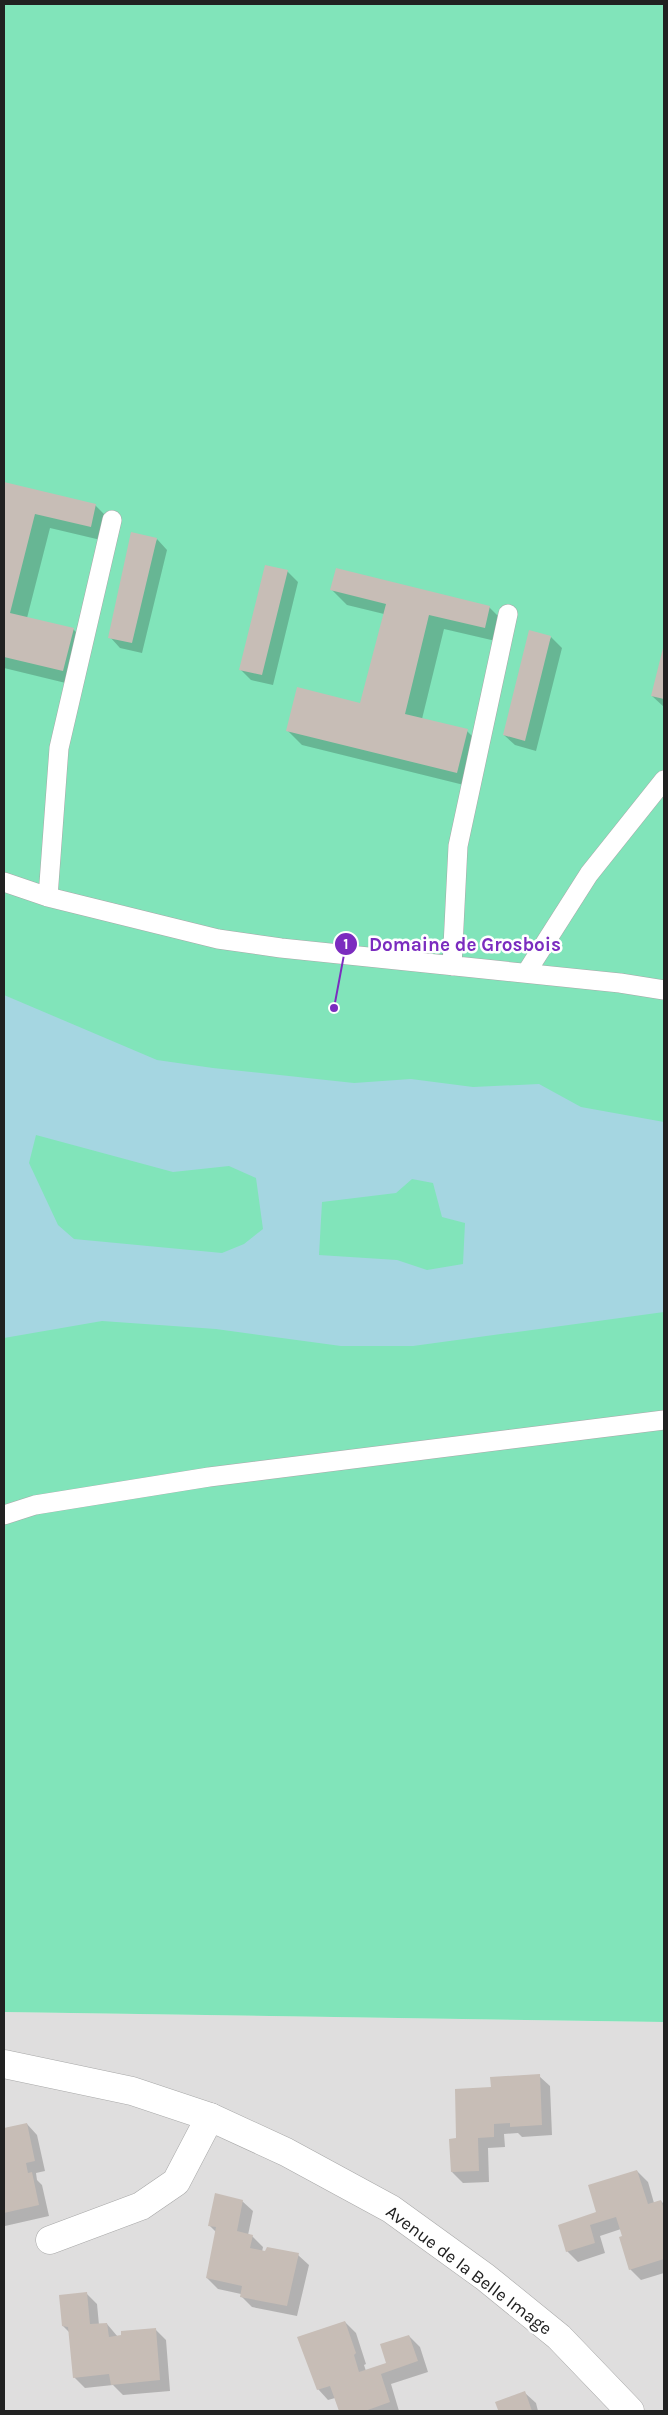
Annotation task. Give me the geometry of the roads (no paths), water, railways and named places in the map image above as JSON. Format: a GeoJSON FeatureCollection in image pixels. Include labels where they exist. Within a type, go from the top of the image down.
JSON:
{"type":"FeatureCollection","features":[{"type":"Feature","properties":{"kind":"street","name":"Avenue de la Belle Image"},"geometry":{"type":"LineString","coordinates":[[4,2064],[132,2092],[210,2117],[286,2152],[391,2209],[485,2277],[558,2337],[630,2411]]}},
{"type":"Feature","properties":{"kind":"street"},"geometry":{"type":"LineString","coordinates":[[50,2240],[141,2206],[176,2182],[210,2117]]}},
{"type":"Feature","properties":{"kind":"lane"},"geometry":{"type":"LineString","coordinates":[[48,897],[59,748],[112,520]]}},
{"type":"Feature","properties":{"kind":"lane"},"geometry":{"type":"LineString","coordinates":[[452,966],[458,846],[508,614]]}},
{"type":"Feature","properties":{"kind":"lane"},"geometry":{"type":"LineString","coordinates":[[526,973],[589,874],[664,780]]}},
{"type":"Feature","properties":{"kind":"lane"},"geometry":{"type":"LineString","coordinates":[[4,882],[48,897],[218,939],[281,948],[620,983],[664,990]]}},
{"type":"Feature","properties":{"kind":"lane"},"geometry":{"type":"LineString","coordinates":[[4,1515],[35,1506],[209,1477],[664,1420]]}},
{"type":"Feature","properties":{"kind":"water"},"geometry":{"type":"Polygon","coordinates":[[[4,995],[157,1060],[354,1083],[411,1079],[473,1087],[539,1084],[581,1107],[664,1122],[664,1312],[413,1346],[341,1346],[216,1329],[102,1321],[4,1338],[4,995]],[[36,1135],[29,1163],[58,1225],[74,1239],[222,1253],[244,1244],[263,1229],[256,1178],[229,1166],[173,1172],[36,1135]],[[412,1179],[396,1193],[322,1202],[319,1255],[397,1260],[427,1270],[463,1264],[465,1223],[442,1217],[433,1183],[412,1179]]]}},
{"type":"Feature","properties":{"kind":"place","name":"Domaine de Grosbois"},"geometry":{"type":"Point","coordinates":[334,1008]}}]}
